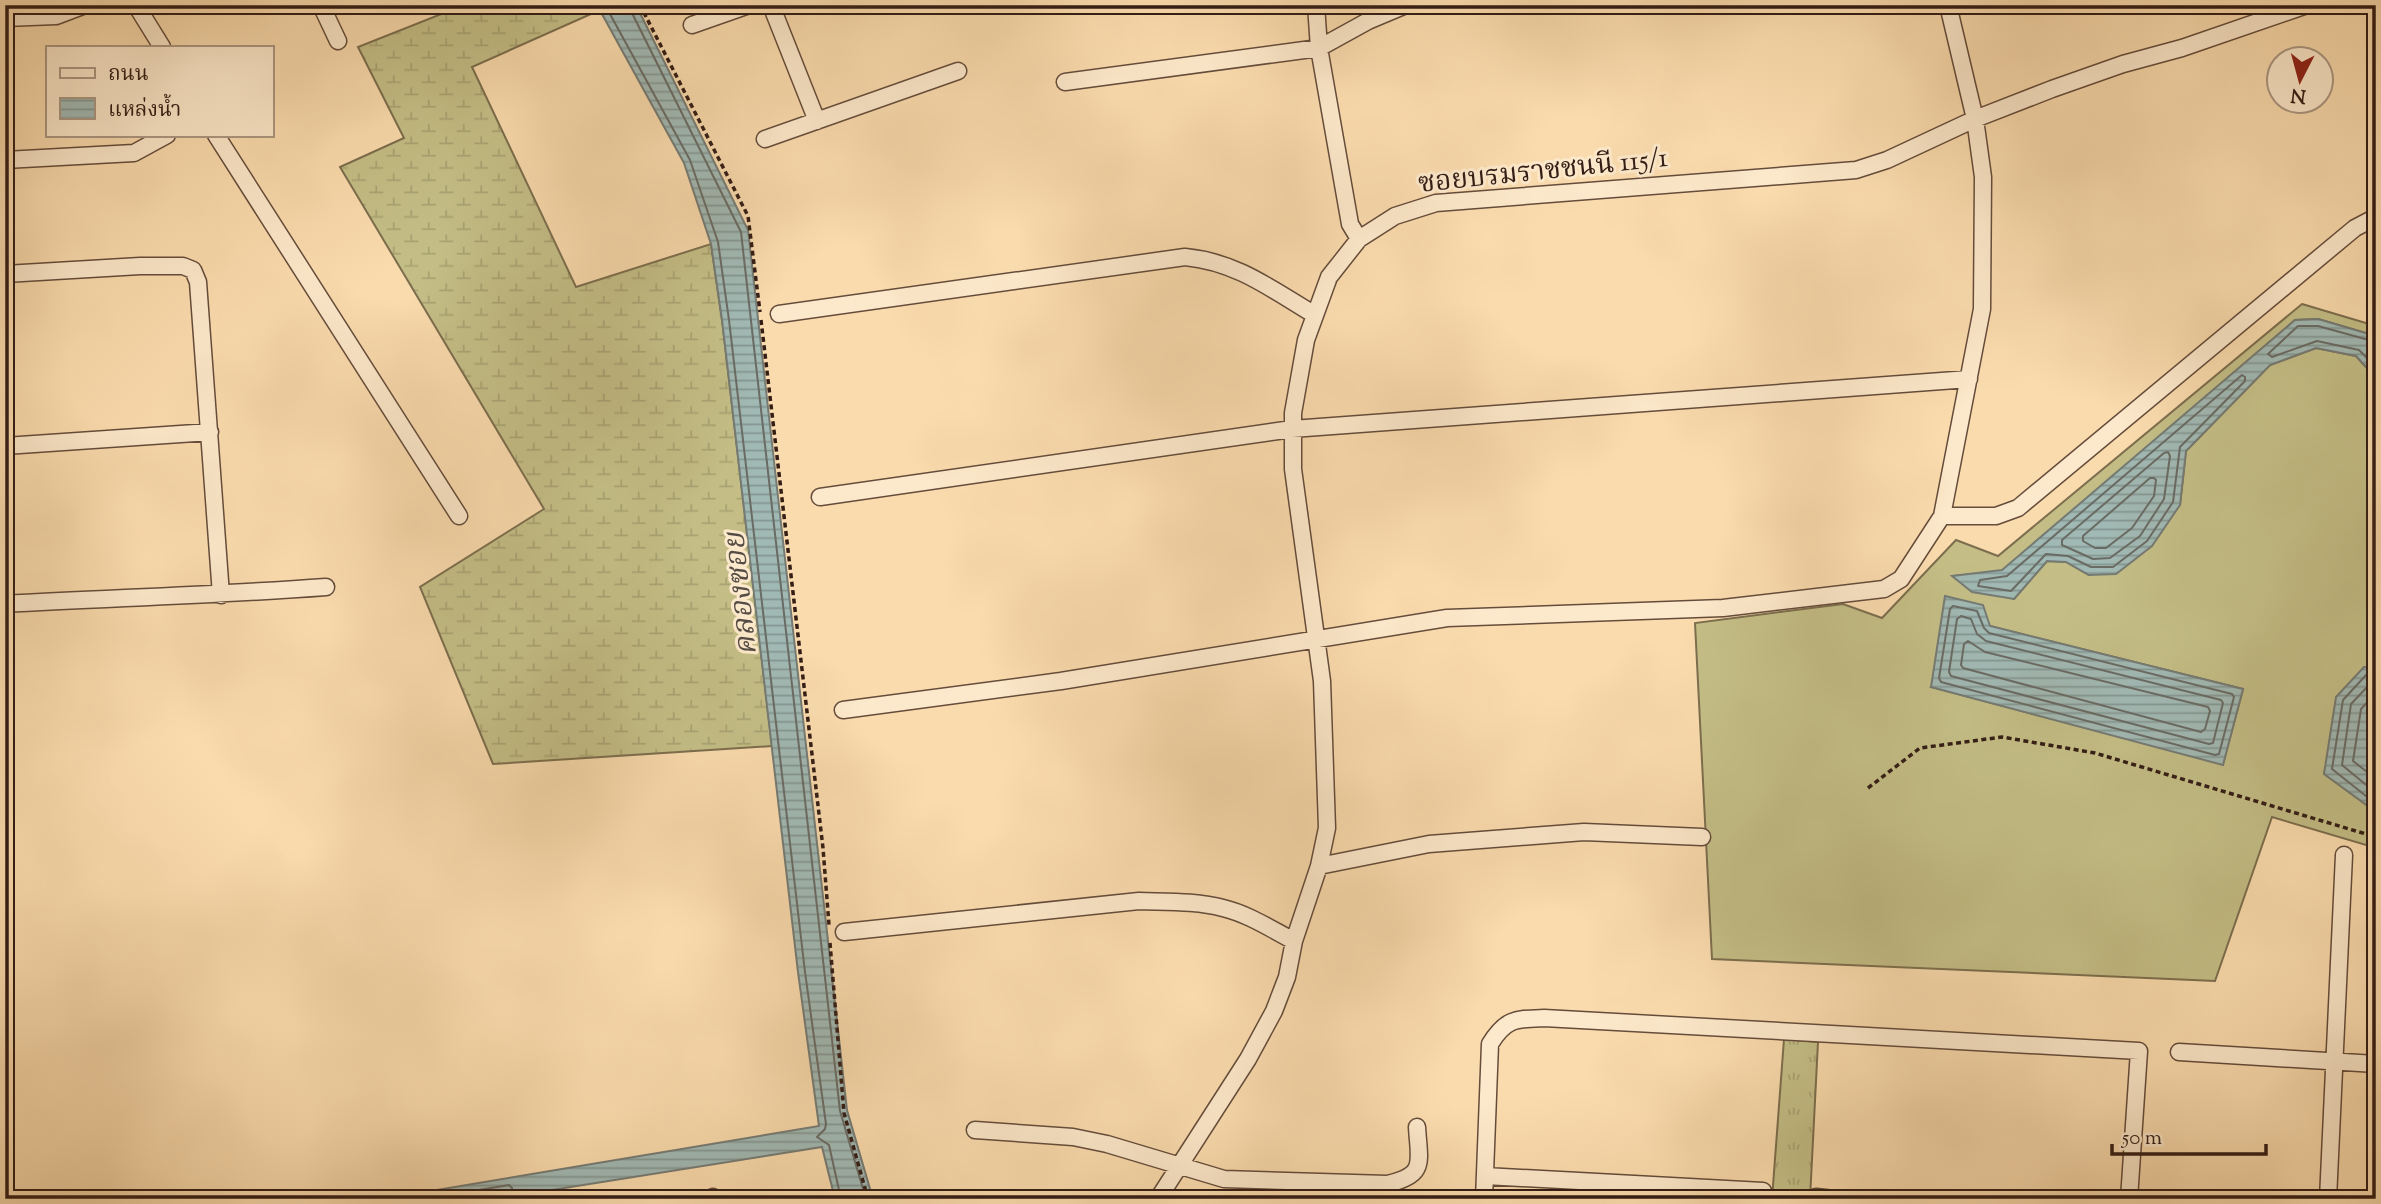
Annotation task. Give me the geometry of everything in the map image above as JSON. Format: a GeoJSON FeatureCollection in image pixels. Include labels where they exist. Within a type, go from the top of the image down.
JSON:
{"type":"FeatureCollection","features":[{"type":"Feature","properties":{"kind":"street"},"geometry":{"type":"LineString","coordinates":[[5,19],[56,16],[85,5]]}},
{"type":"Feature","properties":{"kind":"street"},"geometry":{"type":"LineString","coordinates":[[136,5],[161,46]]}},
{"type":"Feature","properties":{"kind":"street"},"geometry":{"type":"LineString","coordinates":[[321,5],[338,41]]}},
{"type":"Feature","properties":{"kind":"street"},"geometry":{"type":"LineString","coordinates":[[692,25],[748,5]]}},
{"type":"Feature","properties":{"kind":"street"},"geometry":{"type":"LineString","coordinates":[[771,5],[817,121]]}},
{"type":"Feature","properties":{"kind":"street"},"geometry":{"type":"LineString","coordinates":[[1316,5],[1319,48],[1350,224],[1359,239]]}},
{"type":"Feature","properties":{"kind":"street"},"geometry":{"type":"LineString","coordinates":[[1065,82],[1319,48],[1368,21],[1406,5]]}},
{"type":"Feature","properties":{"kind":"street"},"geometry":{"type":"LineString","coordinates":[[843,710],[1061,681],[1447,618],[1723,608],[1884,589],[1901,579],[1942,516],[1982,309],[1983,177],[1975,119],[1948,5]]}},
{"type":"Feature","properties":{"kind":"street","name":"ซอยบรมราชชนนี 115/1"},"geometry":{"type":"LineString","coordinates":[[1158,1199],[1248,1059],[1275,1011],[1287,976],[1294,941],[1319,866],[1327,828],[1322,681],[1293,468],[1292,429],[1306,340],[1329,277],[1359,239],[1395,216],[1436,203],[1856,170],[1887,160],[1975,119],[2088,76],[2182,48],[2307,5]]}},
{"type":"Feature","properties":{"kind":"street"},"geometry":{"type":"LineString","coordinates":[[765,139],[958,71]]}},
{"type":"Feature","properties":{"kind":"street"},"geometry":{"type":"LineString","coordinates":[[5,160],[134,153],[165,136]]}},
{"type":"Feature","properties":{"kind":"street"},"geometry":{"type":"LineString","coordinates":[[217,136],[458,516]]}},
{"type":"Feature","properties":{"kind":"street"},"geometry":{"type":"LineString","coordinates":[[1942,516],[1996,516],[2018,508],[2355,228],[2376,217]]}},
{"type":"Feature","properties":{"kind":"street"},"geometry":{"type":"LineString","coordinates":[[779,314],[1185,257],[1210,259],[1234,267],[1315,315]]}},
{"type":"Feature","properties":{"kind":"street"},"geometry":{"type":"LineString","coordinates":[[5,274],[140,266],[183,266],[193,270],[198,282],[221,595]]}},
{"type":"Feature","properties":{"kind":"street"},"geometry":{"type":"LineString","coordinates":[[820,497],[1292,429],[1969,379]]}},
{"type":"Feature","properties":{"kind":"street"},"geometry":{"type":"LineString","coordinates":[[5,446],[210,432]]}},
{"type":"Feature","properties":{"kind":"street"},"geometry":{"type":"LineString","coordinates":[[5,604],[221,595],[326,587]]}},
{"type":"Feature","properties":{"kind":"street"},"geometry":{"type":"LineString","coordinates":[[1319,866],[1429,844],[1584,832],[1702,837]]}},
{"type":"Feature","properties":{"kind":"street"},"geometry":{"type":"LineString","coordinates":[[2328,1199],[2344,855]]}},
{"type":"Feature","properties":{"kind":"street"},"geometry":{"type":"LineString","coordinates":[[844,932],[1139,901],[1221,907],[1294,941]]}},
{"type":"Feature","properties":{"kind":"street"},"geometry":{"type":"LineString","coordinates":[[1484,1199],[1490,1044],[1501,1026],[1516,1019],[1545,1018],[2139,1051],[2129,1199]]}},
{"type":"Feature","properties":{"kind":"street"},"geometry":{"type":"LineString","coordinates":[[2179,1052],[2376,1064]]}},
{"type":"Feature","properties":{"kind":"street"},"geometry":{"type":"LineString","coordinates":[[975,1130],[1073,1137],[1107,1144],[1224,1179],[1387,1184],[1403,1180],[1416,1172],[1419,1161],[1417,1127]]}},
{"type":"Feature","properties":{"kind":"street"},"geometry":{"type":"LineString","coordinates":[[1485,1177],[1763,1191]]}},
{"type":"Feature","properties":{"kind":"street"},"geometry":{"type":"LineString","coordinates":[[1816,1198],[1834,1199]]}},
{"type":"Feature","properties":{"kind":"path"},"geometry":{"type":"LineString","coordinates":[[640,5],[748,216],[823,848],[844,1113],[868,1199]]}},
{"type":"Feature","properties":{"kind":"path"},"geometry":{"type":"LineString","coordinates":[[1868,788],[1920,748],[2002,737],[2095,753],[2376,837]]}},
{"type":"Feature","properties":{"kind":"green space"},"geometry":{"type":"Polygon","coordinates":[[[464,5],[597,5],[600,10],[472,67],[576,287],[711,244],[772,746],[493,764],[420,587],[544,509],[340,167],[404,138],[358,47],[464,5]]]}},
{"type":"Feature","properties":{"kind":"green space"},"geometry":{"type":"Polygon","coordinates":[[[2302,304],[2376,326],[2376,336],[2318,319],[2295,320],[2002,571],[1953,576],[2014,599],[2047,561],[2066,562],[2089,575],[2180,505],[2186,451],[2270,365],[2316,348],[2356,356],[2376,378],[2376,667],[2364,667],[2324,773],[2376,812],[2376,848],[2272,817],[2215,981],[1712,959],[1695,623],[1843,604],[1882,618],[1956,540],[1998,556],[2302,304]],[[1990,626],[1931,687],[2223,764],[2243,689],[1990,626]]]}},
{"type":"Feature","properties":{"kind":"green space"},"geometry":{"type":"Polygon","coordinates":[[[1784,1039],[1818,1042],[1810,1199],[1772,1199],[1784,1039]]]}},
{"type":"Feature","properties":{"kind":"water"},"geometry":{"type":"Polygon","coordinates":[[[597,5],[636,5],[748,230],[847,1110],[873,1199],[835,1199],[822,1147],[496,1199],[383,1199],[819,1126],[798,972],[711,244],[684,163],[597,5]]]}},
{"type":"Feature","properties":{"kind":"water"},"geometry":{"type":"Polygon","coordinates":[[[2318,319],[2376,336],[2376,378],[2356,356],[2316,348],[2270,365],[2186,451],[2180,505],[2152,546],[2116,574],[2089,575],[2066,562],[2047,561],[2014,599],[1972,592],[1952,576],[2002,570],[2295,320],[2318,319]]]}},
{"type":"Feature","properties":{"kind":"water"},"geometry":{"type":"Polygon","coordinates":[[[1945,596],[1983,605],[1990,626],[2243,689],[2223,765],[1931,687],[1945,596]]]}},
{"type":"Feature","properties":{"kind":"water"},"geometry":{"type":"Polygon","coordinates":[[[2364,667],[2376,667],[2376,812],[2324,774],[2336,697],[2364,667]]]}},
{"type":"Feature","properties":{"kind":"water label","name":"คลองซอย"},"geometry":{"type":"Point","coordinates":[742,594]}}]}
